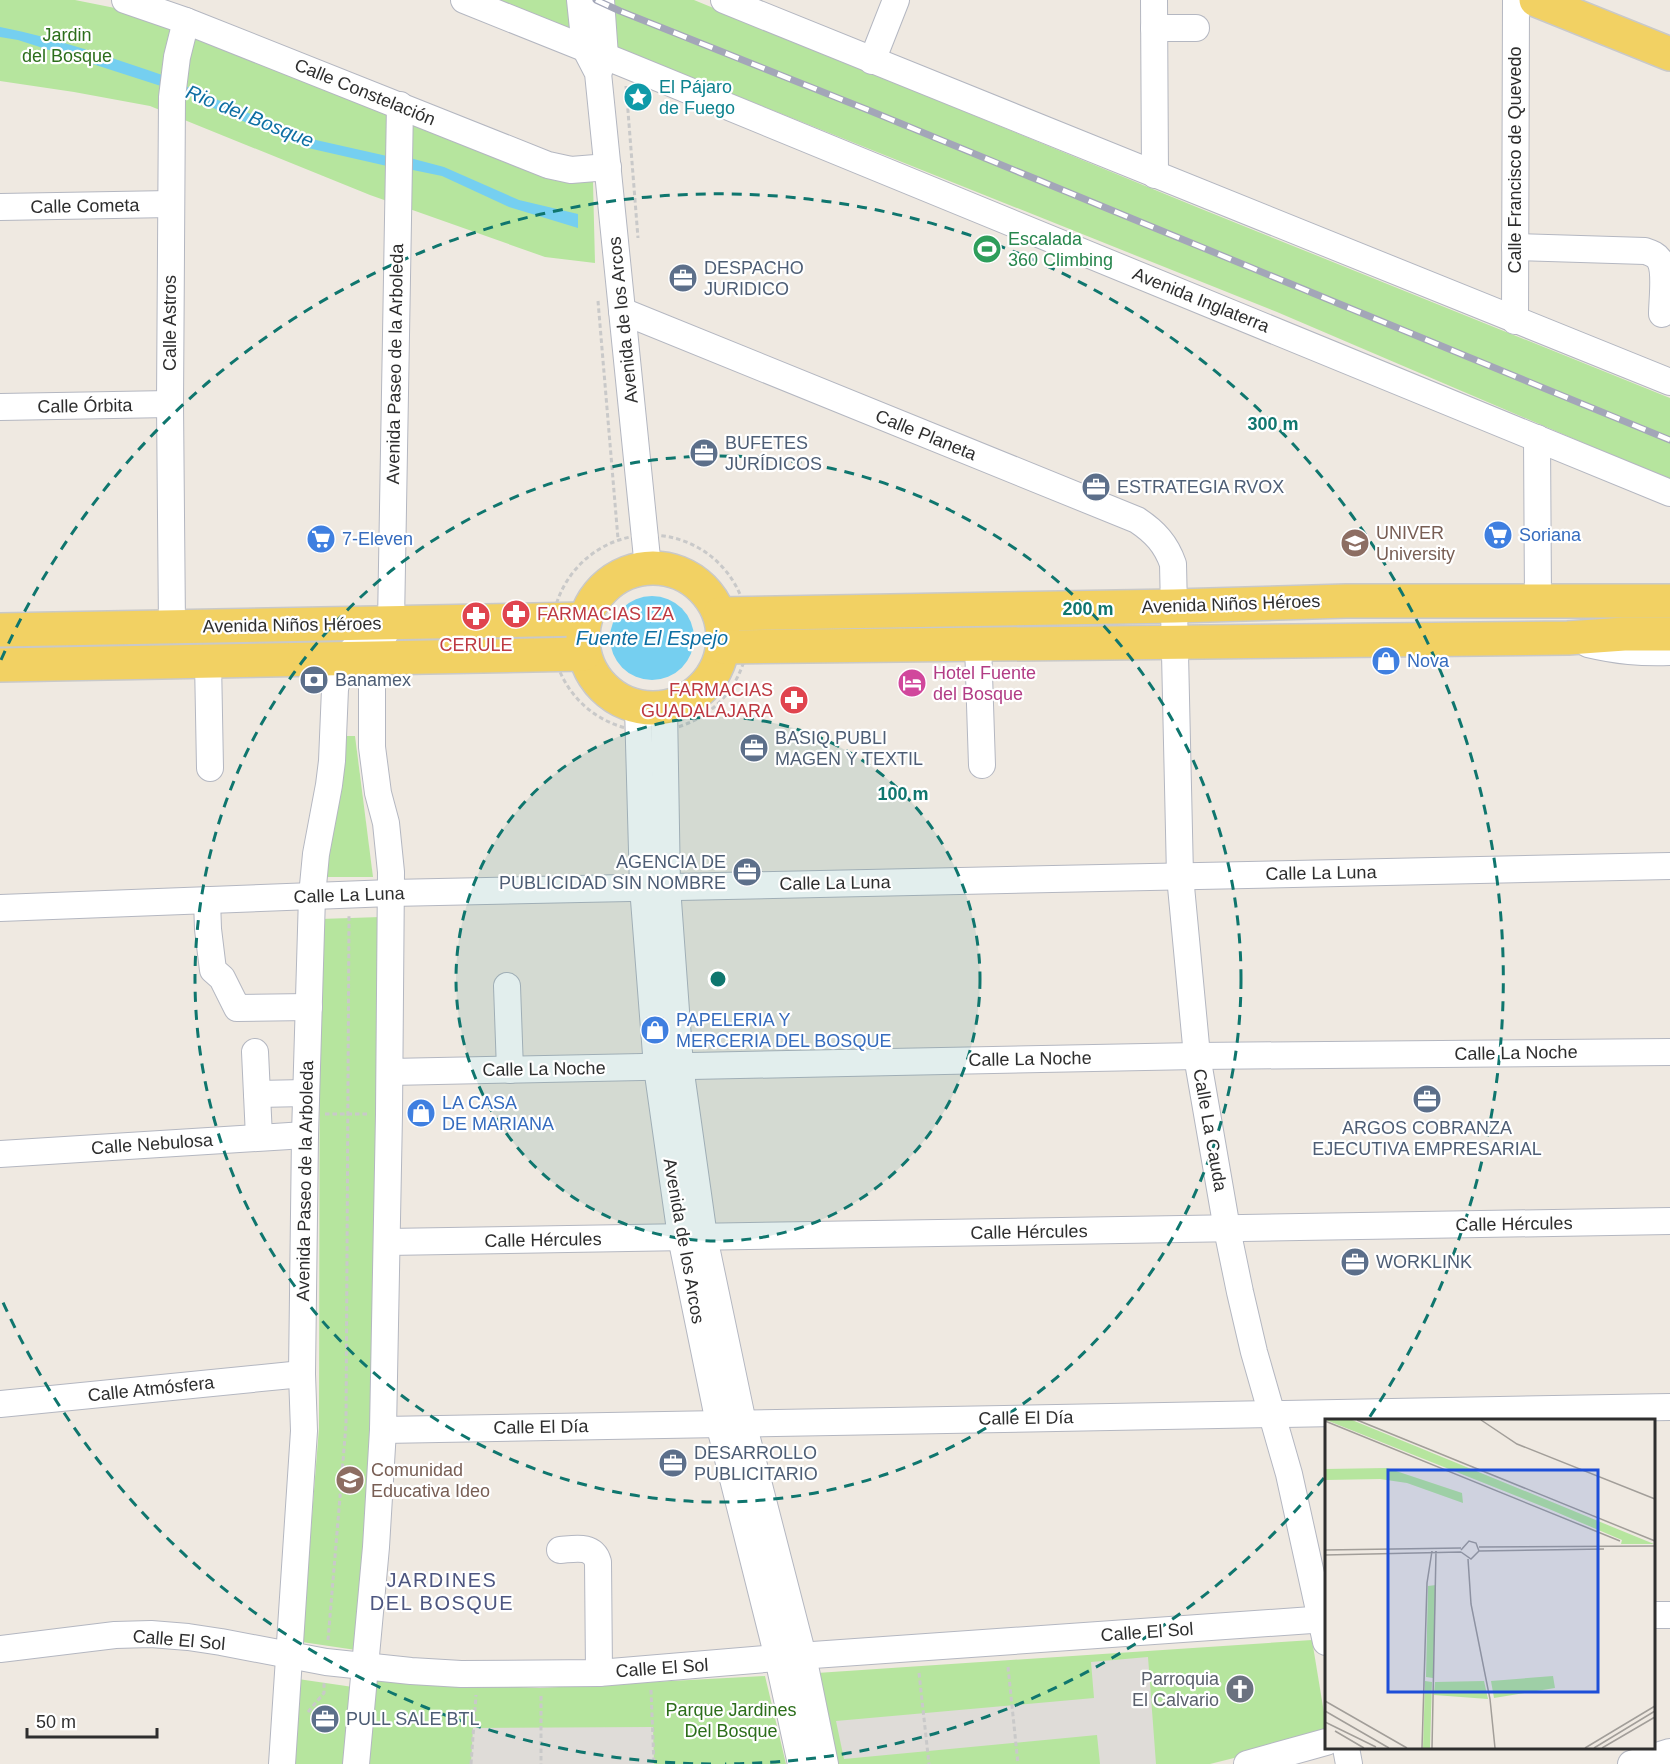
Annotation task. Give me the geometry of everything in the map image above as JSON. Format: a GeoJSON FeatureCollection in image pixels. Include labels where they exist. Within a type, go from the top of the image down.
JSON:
{"type":"FeatureCollection","features":[{"type":"Feature","properties":{"kind":"main road"},"geometry":{"type":"LineString","coordinates":[[1536,0],[1670,54]]}},
{"type":"Feature","properties":{"kind":"main road"},"geometry":{"type":"LineString","coordinates":[[648,568],[666,568],[684,574],[734,614],[724,634],[736,647],[720,662],[714,675],[700,691],[651,719],[616,698],[598,683],[590,669],[569,655],[582,641],[585,619],[598,594],[612,581],[629,572],[648,568]]}},
{"type":"Feature","properties":{"kind":"main road","name":"Avenida Niños Héroes"},"geometry":{"type":"LineString","coordinates":[[734,614],[1346,601],[1670,601]]}},
{"type":"Feature","properties":{"kind":"main road","name":"Avenida Niños Héroes"},"geometry":{"type":"LineString","coordinates":[[0,630],[585,619]]}},
{"type":"Feature","properties":{"kind":"main road","name":"Avenida Niños Héroes"},"geometry":{"type":"LineString","coordinates":[[736,647],[1568,638],[1624,634],[1670,634]]}},
{"type":"Feature","properties":{"kind":"main road","name":"Avenida Niños Héroes"},"geometry":{"type":"LineString","coordinates":[[0,665],[569,655]]}},
{"type":"Feature","properties":{"kind":"street","name":"Calle Constelación"},"geometry":{"type":"LineString","coordinates":[[125,0],[186,21],[548,165],[571,170],[608,167]]}},
{"type":"Feature","properties":{"kind":"street","name":"Avenida Inglaterra"},"geometry":{"type":"LineString","coordinates":[[464,0],[596,59],[1670,493]]}},
{"type":"Feature","properties":{"kind":"street","name":"Avenida de los Arcos"},"geometry":{"type":"LineString","coordinates":[[579,0],[596,59],[648,568]]}},
{"type":"Feature","properties":{"kind":"street","name":"Avenida de los Arcos"},"geometry":{"type":"LineString","coordinates":[[596,59],[601,0]]}},
{"type":"Feature","properties":{"kind":"street"},"geometry":{"type":"LineString","coordinates":[[724,0],[1670,382]]}},
{"type":"Feature","properties":{"kind":"street"},"geometry":{"type":"LineString","coordinates":[[872,61],[896,0]]}},
{"type":"Feature","properties":{"kind":"street"},"geometry":{"type":"LineString","coordinates":[[1154,0],[1155,175]]}},
{"type":"Feature","properties":{"kind":"street","name":"Calle Francisco de Quevedo"},"geometry":{"type":"LineString","coordinates":[[1515,321],[1516,0]]}},
{"type":"Feature","properties":{"kind":"street","name":"Calle Astros"},"geometry":{"type":"LineString","coordinates":[[172,627],[170,405],[172,97],[177,57],[186,21]]}},
{"type":"Feature","properties":{"kind":"street"},"geometry":{"type":"LineString","coordinates":[[1154,28],[1196,28]]}},
{"type":"Feature","properties":{"kind":"street","name":"Avenida Paseo de la Arboleda"},"geometry":{"type":"LineString","coordinates":[[282,1764],[304,1431],[302,1374],[312,896],[316,854],[331,769],[337,680],[391,623],[400,105]]}},
{"type":"Feature","properties":{"kind":"street","name":"Calle Cometa"},"geometry":{"type":"LineString","coordinates":[[0,207],[171,204]]}},
{"type":"Feature","properties":{"kind":"street"},"geometry":{"type":"LineString","coordinates":[[1515,248],[1645,251],[1654,254],[1663,270],[1662,314]]}},
{"type":"Feature","properties":{"kind":"street","name":"Calle Planeta"},"geometry":{"type":"LineString","coordinates":[[622,311],[1137,520],[1159,537],[1168,549],[1173,564],[1174,606]]}},
{"type":"Feature","properties":{"kind":"street","name":"Calle Órbita"},"geometry":{"type":"LineString","coordinates":[[0,407],[170,405]]}},
{"type":"Feature","properties":{"kind":"street"},"geometry":{"type":"LineString","coordinates":[[1538,438],[1538,601]]}},
{"type":"Feature","properties":{"kind":"street"},"geometry":{"type":"LineString","coordinates":[[1585,600],[1646,588],[1670,587]]}},
{"type":"Feature","properties":{"kind":"street","name":"Calle La Cauda"},"geometry":{"type":"LineString","coordinates":[[1174,606],[1180,876],[1197,1056],[1227,1228],[1254,1352],[1299,1514],[1325,1627]]}},
{"type":"Feature","properties":{"kind":"street","name":"Avenida Niños Héroes"},"geometry":{"type":"LineString","coordinates":[[1568,638],[1626,652],[1670,652]]}},
{"type":"Feature","properties":{"kind":"street"},"geometry":{"type":"LineString","coordinates":[[978,644],[982,765]]}},
{"type":"Feature","properties":{"kind":"street","name":"Avenida Paseo de la Arboleda"},"geometry":{"type":"LineString","coordinates":[[356,1764],[376,1546],[383,1430],[391,892],[387,831],[378,794],[359,657]]}},
{"type":"Feature","properties":{"kind":"street"},"geometry":{"type":"LineString","coordinates":[[208,660],[210,768]]}},
{"type":"Feature","properties":{"kind":"street","name":"Avenida de los Arcos"},"geometry":{"type":"LineString","coordinates":[[651,719],[655,887],[668,1067],[693,1237],[731,1423],[791,1657],[825,1764]]}},
{"type":"Feature","properties":{"kind":"street","name":"Calle La Luna"},"geometry":{"type":"LineString","coordinates":[[0,909],[391,892],[1670,866]]}},
{"type":"Feature","properties":{"kind":"street"},"geometry":{"type":"LineString","coordinates":[[207,900],[213,970],[222,978],[237,1008],[309,1007]]}},
{"type":"Feature","properties":{"kind":"street"},"geometry":{"type":"LineString","coordinates":[[507,986],[510,1070]]}},
{"type":"Feature","properties":{"kind":"street"},"geometry":{"type":"LineString","coordinates":[[255,1052],[259,1137]]}},
{"type":"Feature","properties":{"kind":"street","name":"Calle La Noche"},"geometry":{"type":"LineString","coordinates":[[390,1072],[1197,1056],[1670,1052]]}},
{"type":"Feature","properties":{"kind":"street"},"geometry":{"type":"LineString","coordinates":[[257,1094],[306,1114]]}},
{"type":"Feature","properties":{"kind":"street","name":"Calle Nebulosa"},"geometry":{"type":"LineString","coordinates":[[0,1154],[259,1137],[306,1114]]}},
{"type":"Feature","properties":{"kind":"street","name":"Calle Hércules"},"geometry":{"type":"LineString","coordinates":[[387,1242],[1670,1221]]}},
{"type":"Feature","properties":{"kind":"street","name":"Calle Atmósfera"},"geometry":{"type":"LineString","coordinates":[[0,1404],[302,1374]]}},
{"type":"Feature","properties":{"kind":"street","name":"Calle El Día"},"geometry":{"type":"LineString","coordinates":[[383,1430],[1670,1407]]}},
{"type":"Feature","properties":{"kind":"street"},"geometry":{"type":"LineString","coordinates":[[560,1550],[585,1549],[596,1555],[598,1562],[599,1673]]}},
{"type":"Feature","properties":{"kind":"street"},"geometry":{"type":"LineString","coordinates":[[1655,1616],[1670,1615]]}},
{"type":"Feature","properties":{"kind":"street","name":"Calle El Sol"},"geometry":{"type":"LineString","coordinates":[[0,1649],[115,1635],[151,1634],[221,1642],[290,1656],[365,1667],[461,1674],[599,1673],[791,1657],[1325,1627]]}},
{"type":"Feature","properties":{"kind":"street","name":"Avenida de los Arcos"},"geometry":{"type":"LineString","coordinates":[[791,1657],[801,1764]]}},
{"type":"Feature","properties":{"kind":"street"},"geometry":{"type":"LineString","coordinates":[[1247,1764],[1325,1742]]}},
{"type":"Feature","properties":{"kind":"street"},"geometry":{"type":"LineString","coordinates":[[1346,1749],[1349,1764]]}},
{"type":"Feature","properties":{"kind":"street"},"geometry":{"type":"LineString","coordinates":[[1630,1764],[1670,1752]]}},
{"type":"Feature","properties":{"kind":"path"},"geometry":{"type":"LineString","coordinates":[[645,535],[665,536],[702,549],[718,561],[741,594],[734,614],[749,630],[736,647],[742,669],[731,690],[715,707],[696,720],[651,719],[627,729],[604,720],[584,707],[568,688],[557,666],[569,655],[551,637],[554,607],[564,585],[578,565],[597,550],[618,540],[645,535]]}},
{"type":"Feature","properties":{"kind":"path"},"geometry":{"type":"LineString","coordinates":[[328,1648],[346,1425],[349,894]]}},
{"type":"Feature","properties":{"kind":"path"},"geometry":{"type":"LineString","coordinates":[[306,1114],[389,1114]]}},
{"type":"Feature","properties":{"kind":"path"},"geometry":{"type":"LineString","coordinates":[[1008,1667],[1018,1764]]}},
{"type":"Feature","properties":{"kind":"path"},"geometry":{"type":"LineString","coordinates":[[919,1673],[929,1764]]}},
{"type":"Feature","properties":{"kind":"path"},"geometry":{"type":"LineString","coordinates":[[305,1714],[324,1693],[325,1680]]}},
{"type":"Feature","properties":{"kind":"path"},"geometry":{"type":"LineString","coordinates":[[651,1690],[654,1764]]}},
{"type":"Feature","properties":{"kind":"path"},"geometry":{"type":"LineString","coordinates":[[471,1764],[476,1693]]}},
{"type":"Feature","properties":{"kind":"path"},"geometry":{"type":"LineString","coordinates":[[541,1696],[541,1764]]}},
{"type":"Feature","properties":{"kind":"green space","name":"Jardin del Bosque"},"geometry":{"type":"Polygon","coordinates":[[[0,0],[75,0],[120,9],[148,18],[556,181],[593,182],[595,263],[545,257],[370,195],[150,106],[0,81],[0,0]]]}},
{"type":"Feature","properties":{"kind":"green space"},"geometry":{"type":"Polygon","coordinates":[[[497,0],[694,0],[1199,208],[1670,398],[1670,480],[1277,312],[497,0]]]}},
{"type":"Feature","properties":{"kind":"green space"},"geometry":{"type":"Polygon","coordinates":[[[343,736],[355,736],[373,877],[326,877],[343,736]]]}},
{"type":"Feature","properties":{"kind":"green space"},"geometry":{"type":"Polygon","coordinates":[[[381,917],[374,1429],[356,1650],[302,1642],[319,1428],[320,919],[381,917]]]}},
{"type":"Feature","properties":{"kind":"green space"},"geometry":{"type":"Polygon","coordinates":[[[1312,1640],[1325,1719],[1325,1735],[1210,1764],[836,1764],[817,1673],[1312,1640]]]}},
{"type":"Feature","properties":{"kind":"green space","name":"Parque Jardines Del Bosque"},"geometry":{"type":"Polygon","coordinates":[[[765,1676],[786,1764],[367,1764],[373,1680],[540,1688],[765,1676]]]}},
{"type":"Feature","properties":{"kind":"green space"},"geometry":{"type":"Polygon","coordinates":[[[298,1679],[353,1687],[347,1764],[291,1764],[298,1679]]]}},
{"type":"Feature","properties":{"kind":"shaded area"},"geometry":{"type":"Polygon","coordinates":[[[1148,1657],[1156,1764],[1100,1764],[1097,1735],[844,1759],[836,1721],[1094,1698],[1091,1662],[1148,1657]]]}},
{"type":"Feature","properties":{"kind":"shaded area"},"geometry":{"type":"Polygon","coordinates":[[[653,1727],[654,1764],[471,1764],[473,1728],[653,1727]]]}},
{"type":"Feature","properties":{"kind":"water"},"geometry":{"type":"Polygon","coordinates":[[[0,27],[63,43],[168,77],[164,87],[18,40],[0,37],[0,27]]]}},
{"type":"Feature","properties":{"kind":"water","name":"Rio del Bosque"},"geometry":{"type":"Polygon","coordinates":[[[176,82],[307,138],[387,156],[387,166],[308,148],[176,91],[176,82]]]}},
{"type":"Feature","properties":{"kind":"water"},"geometry":{"type":"Polygon","coordinates":[[[410,158],[444,167],[519,200],[578,214],[578,228],[509,207],[442,176],[408,169],[410,158]]]}},
{"type":"Feature","properties":{"kind":"water","name":"Fuente El Espejo"},"geometry":{"type":"Polygon","coordinates":[[[652,596],[668,599],[682,608],[691,622],[694,638],[691,654],[682,668],[668,677],[652,680],[636,677],[622,668],[613,654],[610,638],[613,622],[622,608],[636,599],[652,596]]]}},
{"type":"Feature","properties":{"kind":"railway"},"geometry":{"type":"LineString","coordinates":[[596,0],[1670,440]]}},
{"type":"Feature","properties":{"kind":"place","name":"El Pájaro de Fuego"},"geometry":{"type":"Point","coordinates":[638,97]}},
{"type":"Feature","properties":{"kind":"place","name":"Escalada 360 Climbing"},"geometry":{"type":"Point","coordinates":[987,249]}},
{"type":"Feature","properties":{"kind":"place","name":"DESPACHO JURIDICO"},"geometry":{"type":"Point","coordinates":[683,278]}},
{"type":"Feature","properties":{"kind":"place","name":"BUFETES JURÍDICOS"},"geometry":{"type":"Point","coordinates":[704,453]}},
{"type":"Feature","properties":{"kind":"place","name":"ESTRATEGIA RVOX"},"geometry":{"type":"Point","coordinates":[1096,487]}},
{"type":"Feature","properties":{"kind":"place","name":"Soriana"},"geometry":{"type":"Point","coordinates":[1498,535]}},
{"type":"Feature","properties":{"kind":"place","name":"7-Eleven"},"geometry":{"type":"Point","coordinates":[321,539]}},
{"type":"Feature","properties":{"kind":"place","name":"UNIVER University"},"geometry":{"type":"Point","coordinates":[1355,543]}},
{"type":"Feature","properties":{"kind":"place","name":"FARMACIAS IZA"},"geometry":{"type":"Point","coordinates":[516,614]}},
{"type":"Feature","properties":{"kind":"place","name":"CERULE"},"geometry":{"type":"Point","coordinates":[476,616]}},
{"type":"Feature","properties":{"kind":"place","name":"Nova"},"geometry":{"type":"Point","coordinates":[1386,661]}},
{"type":"Feature","properties":{"kind":"place","name":"Banamex"},"geometry":{"type":"Point","coordinates":[314,680]}},
{"type":"Feature","properties":{"kind":"place","name":"Hotel Fuente del Bosque"},"geometry":{"type":"Point","coordinates":[912,683]}},
{"type":"Feature","properties":{"kind":"place","name":"FARMACIAS GUADALAJARA"},"geometry":{"type":"Point","coordinates":[794,700]}},
{"type":"Feature","properties":{"kind":"place","name":"BASIQ PUBLI MAGEN Y TEXTIL"},"geometry":{"type":"Point","coordinates":[754,748]}},
{"type":"Feature","properties":{"kind":"place","name":"AGENCIA DE PUBLICIDAD SIN NOMBRE"},"geometry":{"type":"Point","coordinates":[747,872]}},
{"type":"Feature","properties":{"kind":"place","name":"PAPELERIA Y MERCERIA DEL BOSQUE"},"geometry":{"type":"Point","coordinates":[655,1030]}},
{"type":"Feature","properties":{"kind":"place","name":"ARGOS COBRANZA EJECUTIVA EMPRESARIAL"},"geometry":{"type":"Point","coordinates":[1427,1099]}},
{"type":"Feature","properties":{"kind":"place","name":"LA CASA DE MARIANA"},"geometry":{"type":"Point","coordinates":[421,1113]}},
{"type":"Feature","properties":{"kind":"place","name":"WORKLINK"},"geometry":{"type":"Point","coordinates":[1355,1262]}},
{"type":"Feature","properties":{"kind":"place","name":"DESARROLLO PUBLICITARIO"},"geometry":{"type":"Point","coordinates":[673,1463]}},
{"type":"Feature","properties":{"kind":"place","name":"Comunidad Educativa Ideo"},"geometry":{"type":"Point","coordinates":[350,1480]}},
{"type":"Feature","properties":{"kind":"place","name":"Parroquia El Calvario"},"geometry":{"type":"Point","coordinates":[1240,1689]}},
{"type":"Feature","properties":{"kind":"place","name":"PULL SALE BTL"},"geometry":{"type":"Point","coordinates":[325,1719]}},
{"type":"Feature","properties":{"kind":"district","name":"JARDINES DEL BOSQUE"},"geometry":{"type":"Point","coordinates":[442,1592]}}]}
